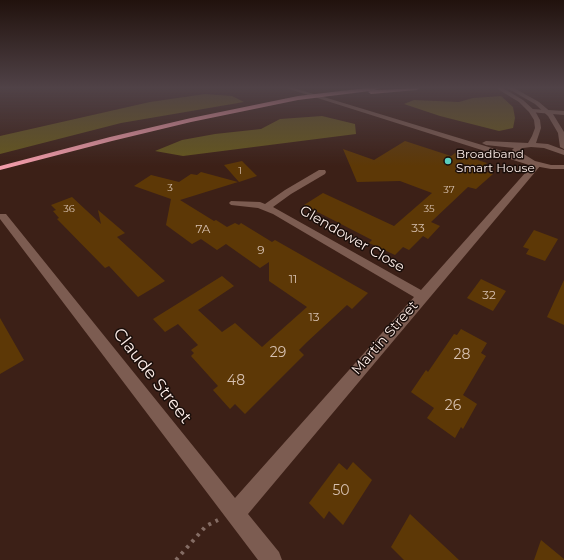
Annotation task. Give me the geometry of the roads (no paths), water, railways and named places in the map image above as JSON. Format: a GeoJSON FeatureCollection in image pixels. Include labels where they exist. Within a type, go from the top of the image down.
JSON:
{"type":"FeatureCollection","features":[{"type":"Feature","properties":{"kind":"highway"},"geometry":{"type":"LineString","coordinates":[[0,168],[110,139],[219,114]]}},
{"type":"Feature","properties":{"kind":"street"},"geometry":{"type":"LineString","coordinates":[[376,114],[532,163],[564,169]]}},
{"type":"Feature","properties":{"kind":"street"},"geometry":{"type":"LineString","coordinates":[[531,145],[538,128],[537,120],[534,114]]}},
{"type":"Feature","properties":{"kind":"street"},"geometry":{"type":"LineString","coordinates":[[550,114],[557,124],[564,147]]}},
{"type":"Feature","properties":{"kind":"street"},"geometry":{"type":"LineString","coordinates":[[437,133],[476,142],[521,146],[531,145],[552,148],[564,153]]}},
{"type":"Feature","properties":{"kind":"street"},"geometry":{"type":"LineString","coordinates":[[521,146],[516,152],[532,163]]}},
{"type":"Feature","properties":{"kind":"street","name":"Martin Street"},"geometry":{"type":"LineString","coordinates":[[235,512],[422,296],[532,163]]}},
{"type":"Feature","properties":{"kind":"street","name":"Glendower Close"},"geometry":{"type":"LineString","coordinates":[[267,207],[288,192],[322,172]]}},
{"type":"Feature","properties":{"kind":"street","name":"Glendower Close"},"geometry":{"type":"LineString","coordinates":[[234,203],[267,207],[422,296]]}},
{"type":"Feature","properties":{"kind":"street","name":"Claude Street"},"geometry":{"type":"LineString","coordinates":[[3,216],[271,560]]}},
{"type":"Feature","properties":{"kind":"place","name":"Broadband Smart House"},"geometry":{"type":"Point","coordinates":[448,161]}}]}
